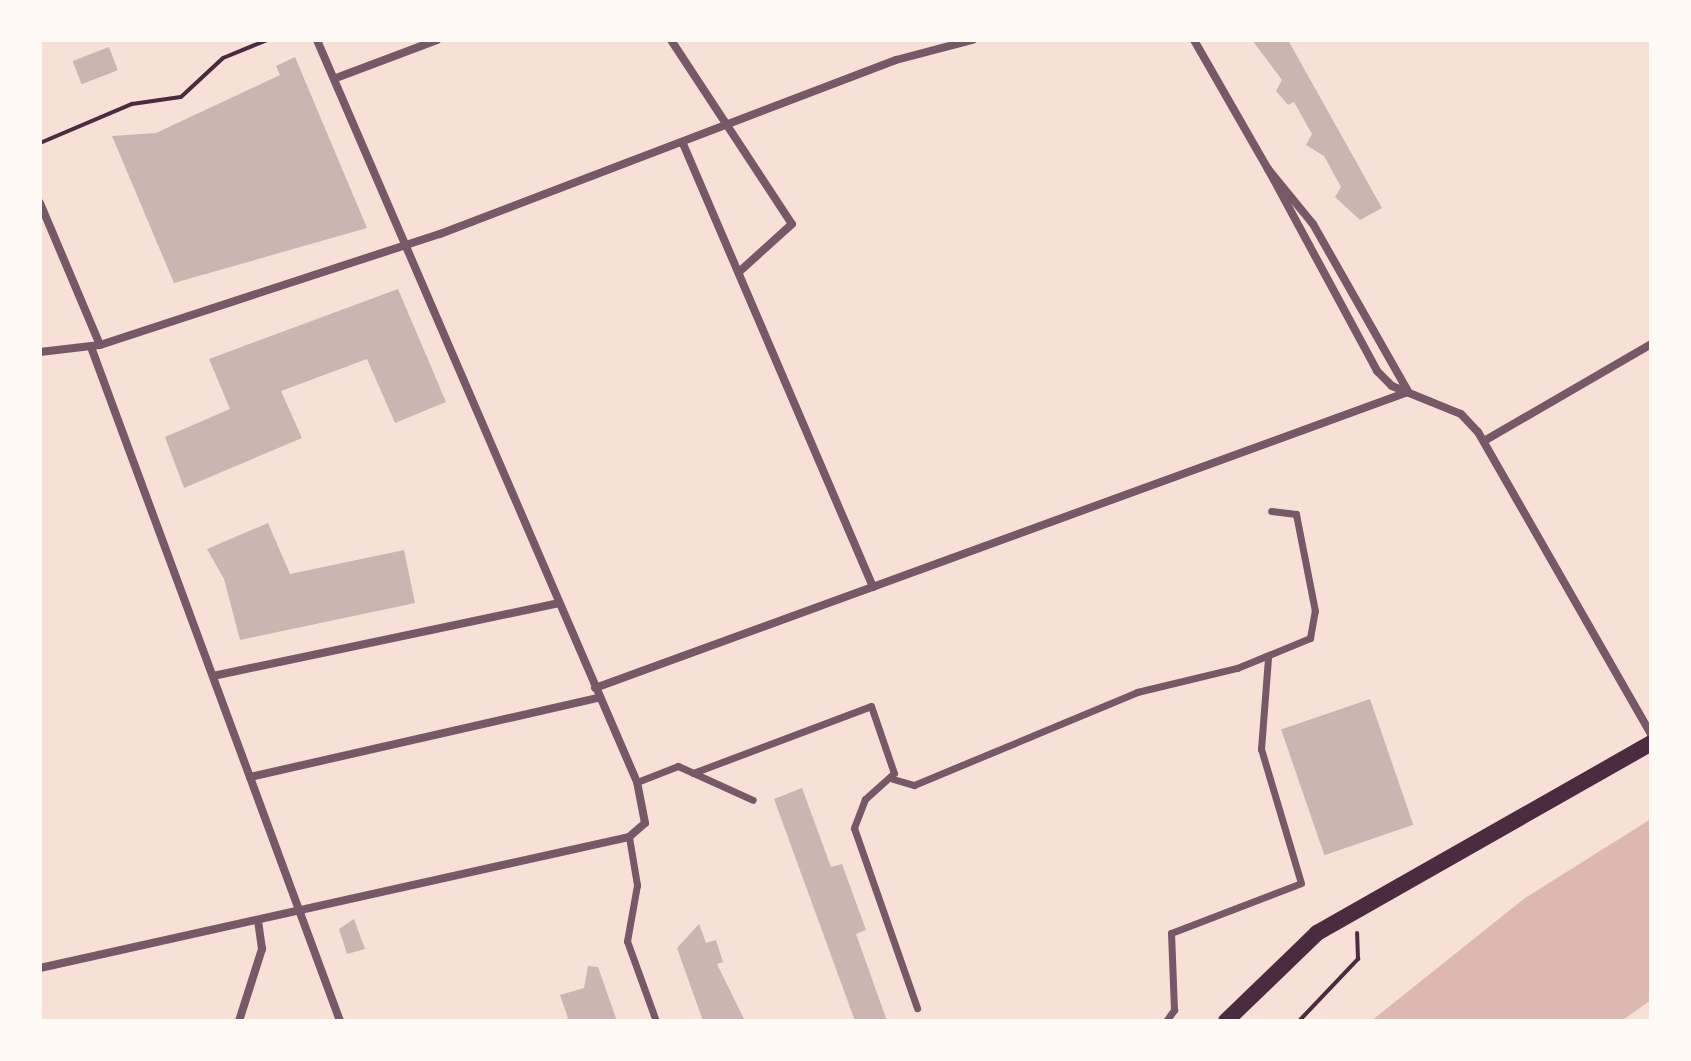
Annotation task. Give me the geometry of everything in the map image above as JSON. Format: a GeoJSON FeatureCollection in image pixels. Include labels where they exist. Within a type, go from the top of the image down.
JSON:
{"type":"FeatureCollection","features":[{"type":"Feature","properties":{"kind":"main road"},"geometry":{"type":"LineString","coordinates":[[1226,1021],[1317,933],[1651,743]]}},
{"type":"Feature","properties":{"kind":"street"},"geometry":{"type":"LineString","coordinates":[[40,968],[629,837],[646,817],[637,782],[407,241],[317,40]]}},
{"type":"Feature","properties":{"kind":"street"},"geometry":{"type":"LineString","coordinates":[[336,78],[437,40]]}},
{"type":"Feature","properties":{"kind":"street"},"geometry":{"type":"LineString","coordinates":[[671,40],[792,224],[740,271]]}},
{"type":"Feature","properties":{"kind":"street"},"geometry":{"type":"LineString","coordinates":[[40,352],[96,346],[684,146],[896,60],[972,40]]}},
{"type":"Feature","properties":{"kind":"street"},"geometry":{"type":"LineString","coordinates":[[1194,40],[1268,169],[1368,358],[1387,382],[1461,414],[1484,441],[1651,734]]}},
{"type":"Feature","properties":{"kind":"street"},"geometry":{"type":"LineString","coordinates":[[684,146],[873,587]]}},
{"type":"Feature","properties":{"kind":"street"},"geometry":{"type":"LineString","coordinates":[[1268,169],[1313,224],[1408,392]]}},
{"type":"Feature","properties":{"kind":"street"},"geometry":{"type":"LineString","coordinates":[[40,203],[96,346],[340,1021]]}},
{"type":"Feature","properties":{"kind":"street"},"geometry":{"type":"LineString","coordinates":[[1484,441],[1651,344]]}},
{"type":"Feature","properties":{"kind":"street"},"geometry":{"type":"LineString","coordinates":[[595,688],[1408,392]]}},
{"type":"Feature","properties":{"kind":"street"},"geometry":{"type":"LineString","coordinates":[[893,779],[914,785],[1137,692],[1268,657],[1299,645],[1316,628],[1296,514],[1271,511]]}},
{"type":"Feature","properties":{"kind":"street"},"geometry":{"type":"LineString","coordinates":[[213,676],[559,603]]}},
{"type":"Feature","properties":{"kind":"street"},"geometry":{"type":"LineString","coordinates":[[1166,1021],[1174,1010],[1171,933],[1178,927],[1301,883],[1261,749],[1268,657]]}},
{"type":"Feature","properties":{"kind":"street"},"geometry":{"type":"LineString","coordinates":[[250,777],[599,698]]}},
{"type":"Feature","properties":{"kind":"street"},"geometry":{"type":"LineString","coordinates":[[693,773],[871,706],[893,779]]}},
{"type":"Feature","properties":{"kind":"street"},"geometry":{"type":"LineString","coordinates":[[637,782],[678,766],[753,800]]}},
{"type":"Feature","properties":{"kind":"street"},"geometry":{"type":"LineString","coordinates":[[893,779],[865,799],[854,828],[917,1008]]}},
{"type":"Feature","properties":{"kind":"street"},"geometry":{"type":"LineString","coordinates":[[629,837],[637,885],[627,941],[656,1021]]}},
{"type":"Feature","properties":{"kind":"street"},"geometry":{"type":"LineString","coordinates":[[239,1021],[262,949],[258,921]]}},
{"type":"Feature","properties":{"kind":"path"},"geometry":{"type":"LineString","coordinates":[[40,143],[132,104],[181,97],[223,58],[267,40]]}},
{"type":"Feature","properties":{"kind":"path"},"geometry":{"type":"LineString","coordinates":[[1299,1021],[1358,959],[1357,932],[1370,925]]}},
{"type":"Feature","properties":{"kind":"shaded area"},"geometry":{"type":"Polygon","coordinates":[[[1651,819],[1651,1000],[1621,1021],[1371,1021],[1525,898],[1651,819]]]}},
{"type":"Feature","properties":{"kind":"building"},"geometry":{"type":"Polygon","coordinates":[[[1252,40],[1288,40],[1382,208],[1360,220],[1335,197],[1341,187],[1324,156],[1306,145],[1312,134],[1294,102],[1288,105],[1276,91],[1282,80],[1252,40]]]}},
{"type":"Feature","properties":{"kind":"building"},"geometry":{"type":"Polygon","coordinates":[[[109,47],[118,70],[82,84],[73,61],[109,47]]]}},
{"type":"Feature","properties":{"kind":"building"},"geometry":{"type":"Polygon","coordinates":[[[295,57],[367,228],[174,283],[112,136],[156,133],[280,75],[276,66],[295,57]]]}},
{"type":"Feature","properties":{"kind":"building"},"geometry":{"type":"Polygon","coordinates":[[[398,289],[446,402],[395,423],[367,359],[281,391],[302,438],[184,488],[165,437],[230,409],[209,359],[398,289]]]}},
{"type":"Feature","properties":{"kind":"building"},"geometry":{"type":"Polygon","coordinates":[[[268,523],[290,574],[404,550],[415,603],[240,640],[224,579],[207,549],[268,523]]]}},
{"type":"Feature","properties":{"kind":"building"},"geometry":{"type":"Polygon","coordinates":[[[1370,699],[1413,825],[1324,855],[1281,730],[1370,699]]]}},
{"type":"Feature","properties":{"kind":"building"},"geometry":{"type":"Polygon","coordinates":[[[802,788],[831,867],[842,864],[866,930],[856,934],[887,1021],[855,1021],[774,799],[802,788]]]}},
{"type":"Feature","properties":{"kind":"building"},"geometry":{"type":"Polygon","coordinates":[[[354,919],[365,949],[347,954],[339,929],[354,919]]]}},
{"type":"Feature","properties":{"kind":"building"},"geometry":{"type":"Polygon","coordinates":[[[699,924],[706,943],[716,940],[723,962],[717,964],[745,1021],[703,1021],[677,948],[699,924]]]}},
{"type":"Feature","properties":{"kind":"building"},"geometry":{"type":"Polygon","coordinates":[[[588,966],[598,967],[617,1021],[562,1021],[568,1018],[560,995],[584,988],[588,966]]]}}]}
